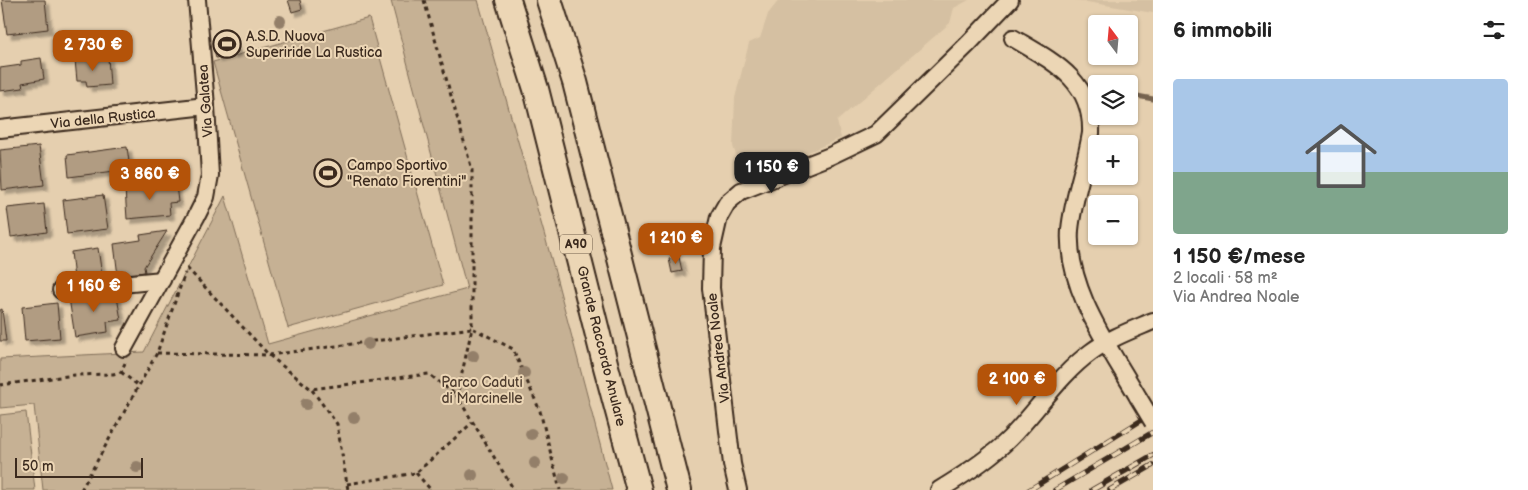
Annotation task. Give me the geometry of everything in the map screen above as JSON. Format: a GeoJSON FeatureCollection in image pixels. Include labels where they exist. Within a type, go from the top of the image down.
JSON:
{"type":"FeatureCollection","features":[{"type":"Feature","properties":{"kind":"highway","name":"Grande Raccordo Anulare"},"geometry":{"type":"LineString","coordinates":[[508,0],[536,89],[639,490]]}},
{"type":"Feature","properties":{"kind":"highway"},"geometry":{"type":"LineString","coordinates":[[549,0],[575,82],[679,490]]}},
{"type":"Feature","properties":{"kind":"street","name":"Via Galatea"},"geometry":{"type":"LineString","coordinates":[[124,348],[196,217],[208,190],[210,175],[197,0]]}},
{"type":"Feature","properties":{"kind":"street","name":"Via Andrea Noale"},"geometry":{"type":"LineString","coordinates":[[738,490],[732,464],[711,288],[712,248],[719,217],[728,203],[741,191],[830,156],[876,134],[1010,0]]}},
{"type":"Feature","properties":{"kind":"street"},"geometry":{"type":"LineString","coordinates":[[1013,38],[1057,64],[1071,76],[1088,108],[1091,133],[1071,220],[1070,232],[1076,280],[1079,291],[1106,342],[1153,422]]}},
{"type":"Feature","properties":{"kind":"street","name":"Via della Rustica"},"geometry":{"type":"LineString","coordinates":[[0,129],[206,106]]}},
{"type":"Feature","properties":{"kind":"street"},"geometry":{"type":"LineString","coordinates":[[62,290],[162,280]]}},
{"type":"Feature","properties":{"kind":"street"},"geometry":{"type":"LineString","coordinates":[[939,490],[972,470],[996,451],[1011,437],[1062,378],[1091,352],[1106,342],[1153,321]]}},
{"type":"Feature","properties":{"kind":"path"},"geometry":{"type":"LineString","coordinates":[[424,0],[472,170],[472,328],[457,396]]}},
{"type":"Feature","properties":{"kind":"path"},"geometry":{"type":"LineString","coordinates":[[81,490],[157,353],[188,267],[269,355],[311,390],[338,424],[348,490]]}},
{"type":"Feature","properties":{"kind":"path"},"geometry":{"type":"LineString","coordinates":[[157,353],[269,355],[472,328],[513,349],[540,411],[560,490]]}},
{"type":"Feature","properties":{"kind":"path"},"geometry":{"type":"LineString","coordinates":[[0,385],[75,375],[121,372],[126,362],[124,348]]}},
{"type":"Feature","properties":{"kind":"path"},"geometry":{"type":"LineString","coordinates":[[121,372],[138,386]]}},
{"type":"Feature","properties":{"kind":"path"},"geometry":{"type":"LineString","coordinates":[[311,390],[429,374],[457,396],[514,490]]}},
{"type":"Feature","properties":{"kind":"path"},"geometry":{"type":"LineString","coordinates":[[347,484],[416,473],[473,422]]}},
{"type":"Feature","properties":{"kind":"path"},"geometry":{"type":"LineString","coordinates":[[416,473],[431,490]]}},
{"type":"Feature","properties":{"kind":"shaded area"},"geometry":{"type":"Polygon","coordinates":[[[779,0],[969,0],[954,8],[950,23],[837,121],[841,138],[744,180],[733,146],[735,98],[749,43],[760,38],[768,14],[779,0]]]}},
{"type":"Feature","properties":{"kind":"shaded area"},"geometry":{"type":"Polygon","coordinates":[[[1075,0],[1153,0],[1153,13],[1075,0]]]}},
{"type":"Feature","properties":{"kind":"green space","name":"Parco Caduti di Marcinelle"},"geometry":{"type":"Polygon","coordinates":[[[478,0],[553,265],[612,490],[43,490],[34,405],[0,408],[0,359],[144,352],[225,196],[268,344],[467,289],[391,1],[478,0]]]}},
{"type":"Feature","properties":{"kind":"green space","name":"Campo Sportivo \"Renato Fiorentini\""},"geometry":{"type":"Polygon","coordinates":[[[369,18],[443,285],[288,328],[213,62],[369,18]]]}},
{"type":"Feature","properties":{"kind":"green space"},"geometry":{"type":"Polygon","coordinates":[[[26,412],[35,490],[0,490],[0,415],[26,412]]]}},
{"type":"Feature","properties":{"kind":"building"},"geometry":{"type":"Polygon","coordinates":[[[2,0],[45,0],[48,29],[7,34],[2,0]]]}},
{"type":"Feature","properties":{"kind":"building"},"geometry":{"type":"Polygon","coordinates":[[[288,0],[300,0],[302,9],[292,12],[288,0]]]}},
{"type":"Feature","properties":{"kind":"building"},"geometry":{"type":"Polygon","coordinates":[[[233,34],[238,52],[216,58],[213,48],[219,46],[217,39],[233,34]]]}},
{"type":"Feature","properties":{"kind":"building"},"geometry":{"type":"Polygon","coordinates":[[[108,57],[110,85],[87,87],[86,81],[77,81],[75,60],[108,57]]]}},
{"type":"Feature","properties":{"kind":"building"},"geometry":{"type":"Polygon","coordinates":[[[41,58],[44,79],[22,83],[23,88],[0,91],[0,68],[21,65],[21,61],[41,58]]]}},
{"type":"Feature","properties":{"kind":"building"},"geometry":{"type":"Polygon","coordinates":[[[39,146],[44,185],[2,190],[0,150],[39,146]]]}},
{"type":"Feature","properties":{"kind":"building"},"geometry":{"type":"Polygon","coordinates":[[[127,147],[130,169],[69,177],[67,155],[127,147]]]}},
{"type":"Feature","properties":{"kind":"building"},"geometry":{"type":"Polygon","coordinates":[[[176,185],[178,202],[169,203],[170,215],[127,219],[125,189],[176,185]]]}},
{"type":"Feature","properties":{"kind":"building"},"geometry":{"type":"Polygon","coordinates":[[[103,195],[108,229],[67,234],[63,200],[103,195]]]}},
{"type":"Feature","properties":{"kind":"building"},"geometry":{"type":"Polygon","coordinates":[[[44,204],[47,232],[11,237],[7,208],[44,204]]]}},
{"type":"Feature","properties":{"kind":"building"},"geometry":{"type":"Polygon","coordinates":[[[167,231],[144,267],[145,272],[118,276],[114,244],[141,240],[140,235],[167,231]]]}},
{"type":"Feature","properties":{"kind":"building"},"geometry":{"type":"Polygon","coordinates":[[[98,248],[102,276],[74,279],[71,252],[98,248]]]}},
{"type":"Feature","properties":{"kind":"building"},"geometry":{"type":"Polygon","coordinates":[[[679,257],[682,271],[672,273],[669,259],[679,257]]]}},
{"type":"Feature","properties":{"kind":"building"},"geometry":{"type":"Polygon","coordinates":[[[116,291],[121,320],[107,322],[108,332],[75,337],[69,298],[116,291]]]}},
{"type":"Feature","properties":{"kind":"building"},"geometry":{"type":"Polygon","coordinates":[[[57,303],[60,338],[25,341],[22,307],[57,303]]]}},
{"type":"Feature","properties":{"kind":"building"},"geometry":{"type":"Polygon","coordinates":[[[2,309],[6,341],[0,341],[0,310],[2,309]]]}},
{"type":"Feature","properties":{"kind":"waterway"},"geometry":{"type":"LineString","coordinates":[[1138,96],[1153,99]]}},
{"type":"Feature","properties":{"kind":"railway"},"geometry":{"type":"LineString","coordinates":[[1029,490],[1153,413]]}},
{"type":"Feature","properties":{"kind":"railway"},"geometry":{"type":"LineString","coordinates":[[1055,490],[1153,432]]}},
{"type":"Feature","properties":{"kind":"railway"},"geometry":{"type":"LineString","coordinates":[[1092,490],[1153,455]]}},
{"type":"Feature","properties":{"kind":"railway"},"geometry":{"type":"LineString","coordinates":[[1110,490],[1153,465]]}},
{"type":"Feature","properties":{"kind":"place","name":"A.S.D. Nuova Superiride La Rustica"},"geometry":{"type":"Point","coordinates":[227,44]}},
{"type":"Feature","properties":{"kind":"place","name":"Campo Sportivo \"Renato Fiorentini\""},"geometry":{"type":"Point","coordinates":[328,173]}}]}
